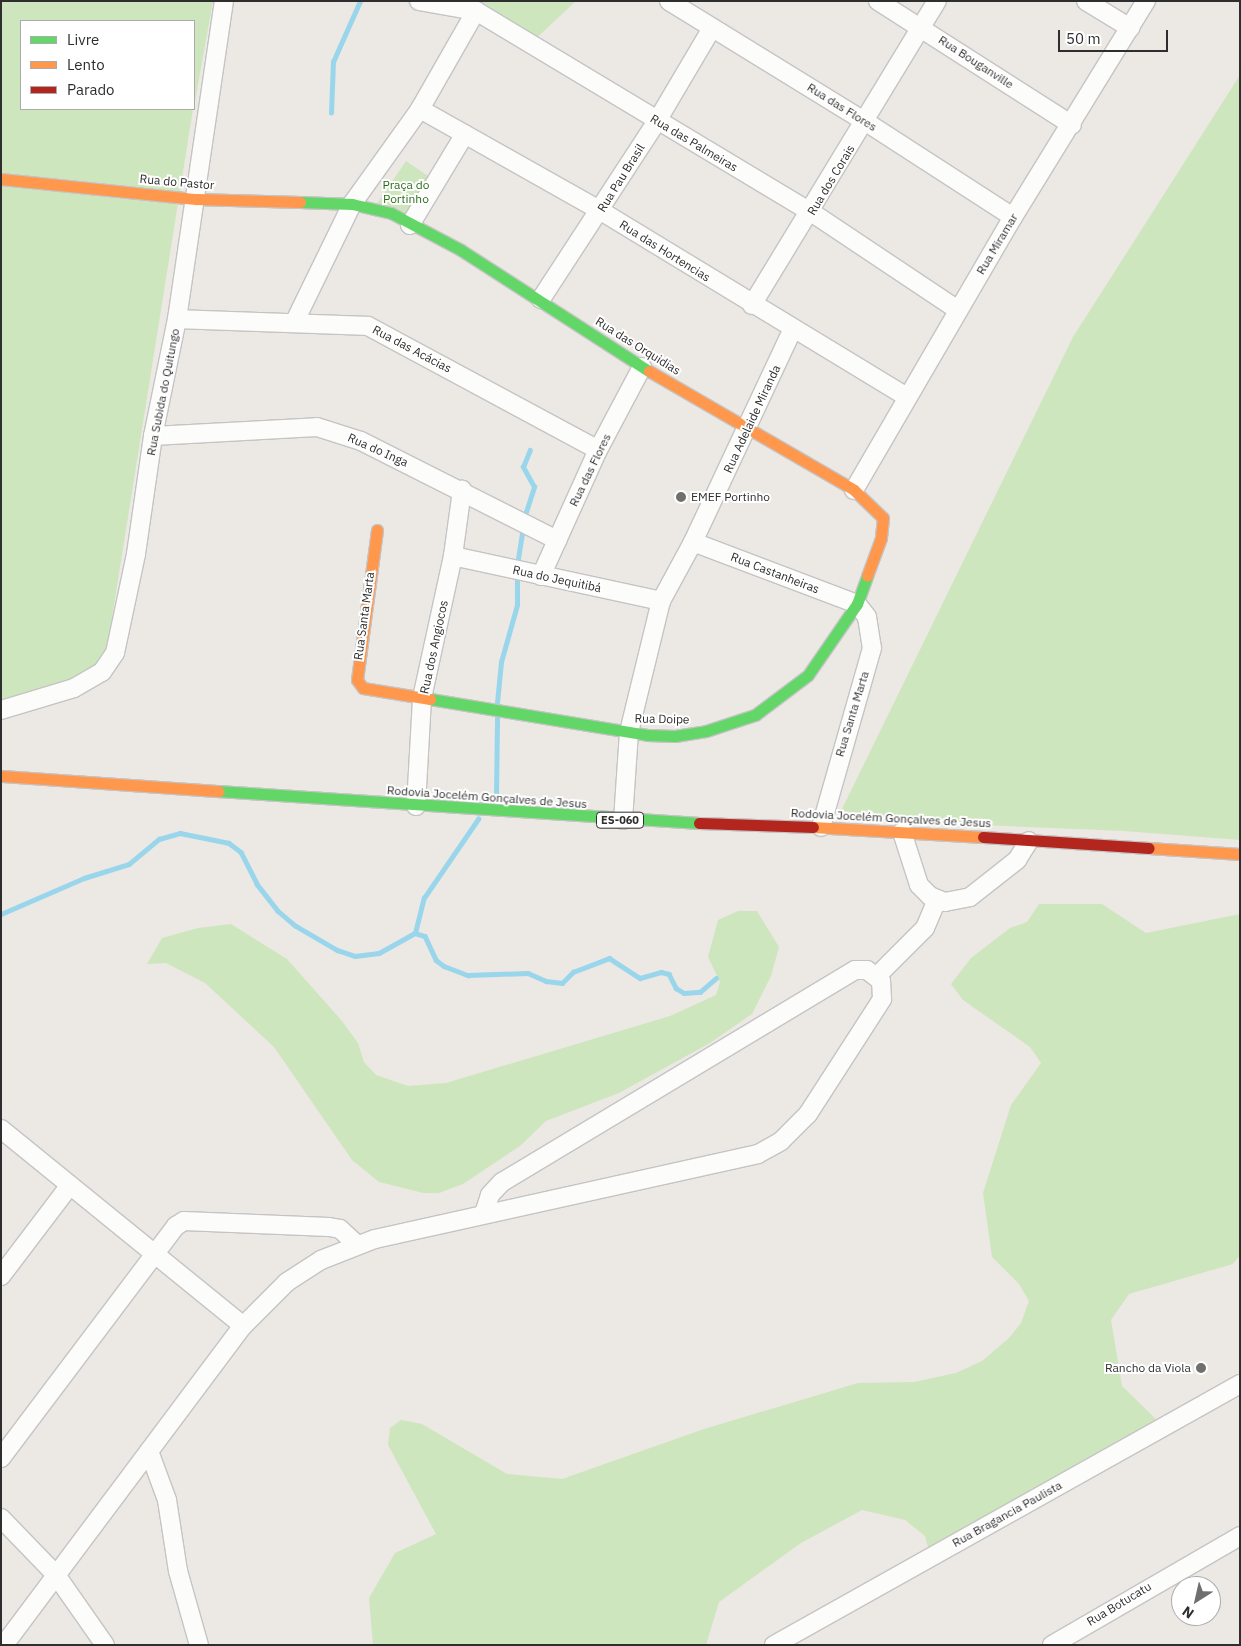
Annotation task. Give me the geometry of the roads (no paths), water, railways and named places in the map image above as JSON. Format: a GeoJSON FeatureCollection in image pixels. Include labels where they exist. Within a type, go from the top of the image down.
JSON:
{"type":"FeatureCollection","features":[{"type":"Feature","properties":{"kind":"street","name":"Rua Subida do Quitungo"},"geometry":{"type":"LineString","coordinates":[[1,710],[74,688],[102,672],[115,653],[136,554],[153,436],[177,319],[224,1]]}},
{"type":"Feature","properties":{"kind":"street","name":"Rua das Palmeiras"},"geometry":{"type":"LineString","coordinates":[[419,1],[476,11],[811,212],[958,310]]}},
{"type":"Feature","properties":{"kind":"street","name":"Rua das Flores"},"geometry":{"type":"LineString","coordinates":[[669,1],[866,122],[1013,217]]}},
{"type":"Feature","properties":{"kind":"street","name":"Rua Bouganville"},"geometry":{"type":"LineString","coordinates":[[878,1],[1072,125]]}},
{"type":"Feature","properties":{"kind":"street","name":"Rua dos Corais"},"geometry":{"type":"LineString","coordinates":[[752,305],[866,122],[937,1]]}},
{"type":"Feature","properties":{"kind":"street"},"geometry":{"type":"LineString","coordinates":[[1086,1],[1130,28]]}},
{"type":"Feature","properties":{"kind":"street","name":"Rua Miramar"},"geometry":{"type":"LineString","coordinates":[[854,490],[1013,217],[1072,125],[1146,1]]}},
{"type":"Feature","properties":{"kind":"street"},"geometry":{"type":"LineString","coordinates":[[295,322],[352,204],[420,109],[476,11]]}},
{"type":"Feature","properties":{"kind":"street","name":"Rua Pau Brasil"},"geometry":{"type":"LineString","coordinates":[[541,299],[657,121],[712,28]]}},
{"type":"Feature","properties":{"kind":"street","name":"Rua das Hortencias"},"geometry":{"type":"LineString","coordinates":[[420,109],[600,211],[792,330],[907,397]]}},
{"type":"Feature","properties":{"kind":"street"},"geometry":{"type":"LineString","coordinates":[[410,225],[465,134]]}},
{"type":"Feature","properties":{"kind":"street","name":"Rua do Pastor"},"geometry":{"type":"LineString","coordinates":[[1,179],[196,199],[352,204]]}},
{"type":"Feature","properties":{"kind":"street","name":"Rua das Orquidias"},"geometry":{"type":"LineString","coordinates":[[352,204],[374,208],[460,250],[541,299],[642,366],[854,490],[881,513],[881,538]]}},
{"type":"Feature","properties":{"kind":"street","name":"Rua das Acácias"},"geometry":{"type":"LineString","coordinates":[[177,319],[368,326],[598,450]]}},
{"type":"Feature","properties":{"kind":"street","name":"Rua Adelaide Miranda"},"geometry":{"type":"LineString","coordinates":[[623,820],[629,732],[661,601],[693,542],[749,428],[792,330]]}},
{"type":"Feature","properties":{"kind":"street","name":"Rua das Flores"},"geometry":{"type":"LineString","coordinates":[[541,576],[598,450],[642,366]]}},
{"type":"Feature","properties":{"kind":"street","name":"Rua do Inga"},"geometry":{"type":"LineString","coordinates":[[153,436],[317,427],[361,440],[557,540]]}},
{"type":"Feature","properties":{"kind":"street","name":"Rua dos Angiocos"},"geometry":{"type":"LineString","coordinates":[[416,806],[422,698],[453,556],[462,490]]}},
{"type":"Feature","properties":{"kind":"street","name":"Rua Santa Marta"},"geometry":{"type":"LineString","coordinates":[[375,692],[363,688],[357,680],[377,530]]}},
{"type":"Feature","properties":{"kind":"street","name":"Rua Doipe"},"geometry":{"type":"LineString","coordinates":[[375,692],[629,732],[692,734],[755,715],[808,674],[826,653],[857,604],[881,538]]}},
{"type":"Feature","properties":{"kind":"street","name":"Rua Castanheiras"},"geometry":{"type":"LineString","coordinates":[[693,542],[857,604]]}},
{"type":"Feature","properties":{"kind":"street","name":"Rua do Jequitibá"},"geometry":{"type":"LineString","coordinates":[[453,556],[661,601]]}},
{"type":"Feature","properties":{"kind":"street","name":"Rua Santa Marta"},"geometry":{"type":"LineString","coordinates":[[821,827],[872,648],[867,617],[857,604]]}},
{"type":"Feature","properties":{"kind":"street","name":"Rodovia Jocelém Gonçalves de Jesus"},"geometry":{"type":"LineString","coordinates":[[1,776],[623,820],[821,827],[1240,854]]}},
{"type":"Feature","properties":{"kind":"street"},"geometry":{"type":"LineString","coordinates":[[902,832],[919,885],[937,900],[954,903],[970,898],[1017,860],[1029,841]]}},
{"type":"Feature","properties":{"kind":"street"},"geometry":{"type":"LineString","coordinates":[[877,976],[925,928],[937,900]]}},
{"type":"Feature","properties":{"kind":"street"},"geometry":{"type":"LineString","coordinates":[[4,1645],[243,1326],[292,1278],[321,1260],[357,1245],[484,1213],[745,1159],[770,1148],[792,1132],[808,1114],[882,999],[883,987],[877,976],[867,970],[855,970],[502,1182],[490,1195],[484,1213]]}},
{"type":"Feature","properties":{"kind":"street"},"geometry":{"type":"LineString","coordinates":[[1,1129],[243,1326]]}},
{"type":"Feature","properties":{"kind":"street"},"geometry":{"type":"LineString","coordinates":[[1,1276],[70,1185]]}},
{"type":"Feature","properties":{"kind":"street"},"geometry":{"type":"LineString","coordinates":[[1,1458],[176,1226],[184,1222],[340,1229],[357,1245]]}},
{"type":"Feature","properties":{"kind":"street","name":"Rua Bragancia Paulista"},"geometry":{"type":"LineString","coordinates":[[774,1645],[1240,1384]]}},
{"type":"Feature","properties":{"kind":"street"},"geometry":{"type":"LineString","coordinates":[[149,1451],[167,1500],[178,1571],[199,1645]]}},
{"type":"Feature","properties":{"kind":"street"},"geometry":{"type":"LineString","coordinates":[[1,1518],[56,1575],[104,1645]]}},
{"type":"Feature","properties":{"kind":"street","name":"Rua Botucatu"},"geometry":{"type":"LineString","coordinates":[[1052,1645],[1240,1536]]}},
{"type":"Feature","properties":{"kind":"waterway"},"geometry":{"type":"LineString","coordinates":[[331,113],[333,62],[360,1]]}},
{"type":"Feature","properties":{"kind":"waterway"},"geometry":{"type":"LineString","coordinates":[[524,518],[534,487],[523,467],[530,450]]}},
{"type":"Feature","properties":{"kind":"waterway"},"geometry":{"type":"LineString","coordinates":[[517,565],[523,528]]}},
{"type":"Feature","properties":{"kind":"waterway"},"geometry":{"type":"LineString","coordinates":[[497,703],[501,662],[517,605],[517,573]]}},
{"type":"Feature","properties":{"kind":"waterway"},"geometry":{"type":"LineString","coordinates":[[491,801],[496,794],[497,718]]}},
{"type":"Feature","properties":{"kind":"waterway"},"geometry":{"type":"LineString","coordinates":[[415,933],[424,898],[478,819]]}},
{"type":"Feature","properties":{"kind":"waterway"},"geometry":{"type":"LineString","coordinates":[[1,914],[84,878],[129,864],[159,839],[180,833],[229,843],[241,852],[257,884],[278,911],[296,926],[337,950],[355,956],[379,953],[415,933],[425,936],[436,960],[444,966],[468,975],[528,973],[546,981],[562,983],[573,972],[609,958],[640,978],[661,972],[669,974],[676,988],[684,993],[700,992],[716,978]]}},
{"type":"Feature","properties":{"kind":"place","name":"EMEF Portinho"},"geometry":{"type":"Point","coordinates":[681,497]}},
{"type":"Feature","properties":{"kind":"place","name":"Rancho da Viola"},"geometry":{"type":"Point","coordinates":[1201,1368]}},
{"type":"Feature","properties":{"kind":"park label","name":"Praça do Portinho"},"geometry":{"type":"Point","coordinates":[406,192]}}]}
